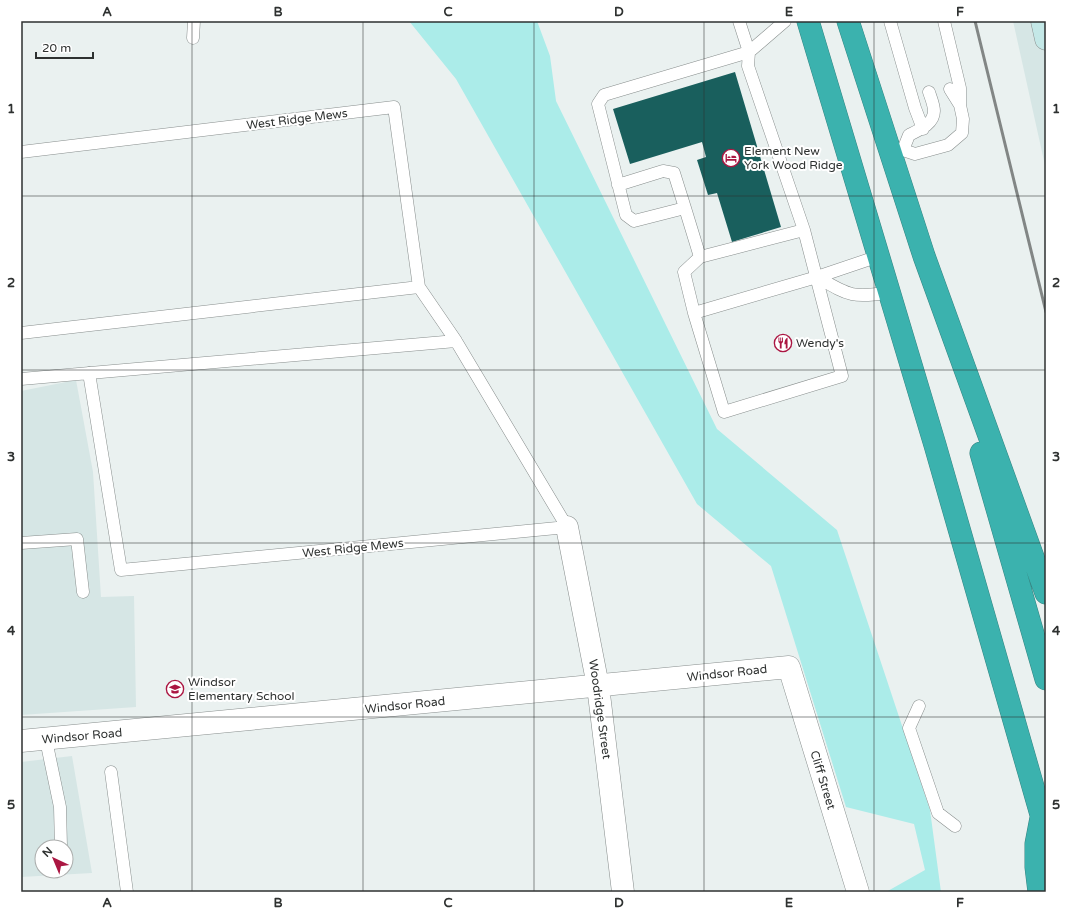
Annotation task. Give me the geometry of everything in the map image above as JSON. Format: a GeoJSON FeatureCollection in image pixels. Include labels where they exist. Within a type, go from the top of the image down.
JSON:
{"type":"FeatureCollection","features":[{"type":"Feature","properties":{"kind":"highway"},"geometry":{"type":"LineString","coordinates":[[808,21],[935,445],[1044,825],[1036,844],[1036,867],[1039,892]]}},
{"type":"Feature","properties":{"kind":"highway"},"geometry":{"type":"LineString","coordinates":[[848,21],[897,152],[924,256],[1046,679]]}},
{"type":"Feature","properties":{"kind":"highway"},"geometry":{"type":"LineString","coordinates":[[924,256],[1046,593]]}},
{"type":"Feature","properties":{"kind":"street"},"geometry":{"type":"LineString","coordinates":[[1042,21],[1046,39]]}},
{"type":"Feature","properties":{"kind":"street","name":"Woodridge Street"},"geometry":{"type":"LineString","coordinates":[[567,527],[598,686],[623,892]]}},
{"type":"Feature","properties":{"kind":"street","name":"Windsor Road"},"geometry":{"type":"LineString","coordinates":[[21,741],[46,740],[789,667]]}},
{"type":"Feature","properties":{"kind":"street","name":"Cliff Street"},"geometry":{"type":"LineString","coordinates":[[789,667],[858,892]]}},
{"type":"Feature","properties":{"kind":"lane"},"geometry":{"type":"LineString","coordinates":[[193,38],[194,21]]}},
{"type":"Feature","properties":{"kind":"lane"},"geometry":{"type":"LineString","coordinates":[[739,21],[749,52],[748,66],[804,230],[842,376],[724,412],[694,313],[684,272],[700,258],[804,230]]}},
{"type":"Feature","properties":{"kind":"lane"},"geometry":{"type":"LineString","coordinates":[[684,208],[634,221],[626,215],[598,104],[604,95],[749,52],[785,21]]}},
{"type":"Feature","properties":{"kind":"lane"},"geometry":{"type":"LineString","coordinates":[[890,21],[915,108],[923,129]]}},
{"type":"Feature","properties":{"kind":"lane"},"geometry":{"type":"LineString","coordinates":[[929,92],[934,110],[933,115],[923,129],[909,135],[897,152],[915,154],[948,145],[962,133],[963,119],[960,105],[960,88],[944,21]]}},
{"type":"Feature","properties":{"kind":"lane"},"geometry":{"type":"LineString","coordinates":[[950,89],[960,105]]}},
{"type":"Feature","properties":{"kind":"lane","name":"West Ridge Mews"},"geometry":{"type":"LineString","coordinates":[[21,152],[394,107],[419,287],[456,341],[567,527],[121,570],[90,373]]}},
{"type":"Feature","properties":{"kind":"lane"},"geometry":{"type":"LineString","coordinates":[[618,184],[663,171],[674,173],[700,258]]}},
{"type":"Feature","properties":{"kind":"lane"},"geometry":{"type":"LineString","coordinates":[[694,313],[817,277],[879,256]]}},
{"type":"Feature","properties":{"kind":"lane"},"geometry":{"type":"LineString","coordinates":[[817,277],[846,293],[868,296],[889,292]]}},
{"type":"Feature","properties":{"kind":"lane"},"geometry":{"type":"LineString","coordinates":[[21,334],[419,287]]}},
{"type":"Feature","properties":{"kind":"lane"},"geometry":{"type":"LineString","coordinates":[[21,379],[456,341]]}},
{"type":"Feature","properties":{"kind":"lane"},"geometry":{"type":"LineString","coordinates":[[21,543],[77,539],[83,592]]}},
{"type":"Feature","properties":{"kind":"lane"},"geometry":{"type":"LineString","coordinates":[[919,706],[909,728],[938,813],[955,826]]}},
{"type":"Feature","properties":{"kind":"lane"},"geometry":{"type":"LineString","coordinates":[[46,740],[60,806],[61,839]]}},
{"type":"Feature","properties":{"kind":"lane"},"geometry":{"type":"LineString","coordinates":[[111,772],[127,892]]}},
{"type":"Feature","properties":{"kind":"shaded area"},"geometry":{"type":"Polygon","coordinates":[[[409,21],[537,21],[550,56],[556,101],[717,429],[837,530],[930,810],[941,892],[886,892],[925,870],[914,824],[846,807],[771,566],[697,504],[456,79],[409,21]]]}},
{"type":"Feature","properties":{"kind":"shaded area"},"geometry":{"type":"Polygon","coordinates":[[[1013,21],[1046,21],[1046,170],[1013,21]]]}},
{"type":"Feature","properties":{"kind":"shaded area"},"geometry":{"type":"Polygon","coordinates":[[[76,380],[93,472],[101,597],[134,596],[136,707],[21,715],[21,391],[76,380]]]}},
{"type":"Feature","properties":{"kind":"shaded area"},"geometry":{"type":"Polygon","coordinates":[[[72,756],[92,873],[74,874],[74,839],[34,839],[34,876],[21,877],[21,762],[72,756]]]}},
{"type":"Feature","properties":{"kind":"building","name":"Element New York Wood Ridge"},"geometry":{"type":"Polygon","coordinates":[[[735,72],[781,227],[732,242],[717,193],[708,195],[697,160],[706,157],[702,142],[630,164],[613,109],[735,72]]]}},
{"type":"Feature","properties":{"kind":"railway"},"geometry":{"type":"LineString","coordinates":[[975,21],[1046,312]]}},
{"type":"Feature","properties":{"kind":"place","name":"Element New York Wood Ridge"},"geometry":{"type":"Point","coordinates":[731,158]}},
{"type":"Feature","properties":{"kind":"place","name":"Wendy's"},"geometry":{"type":"Point","coordinates":[783,343]}},
{"type":"Feature","properties":{"kind":"place","name":"Windsor Elementary School"},"geometry":{"type":"Point","coordinates":[175,689]}}]}
